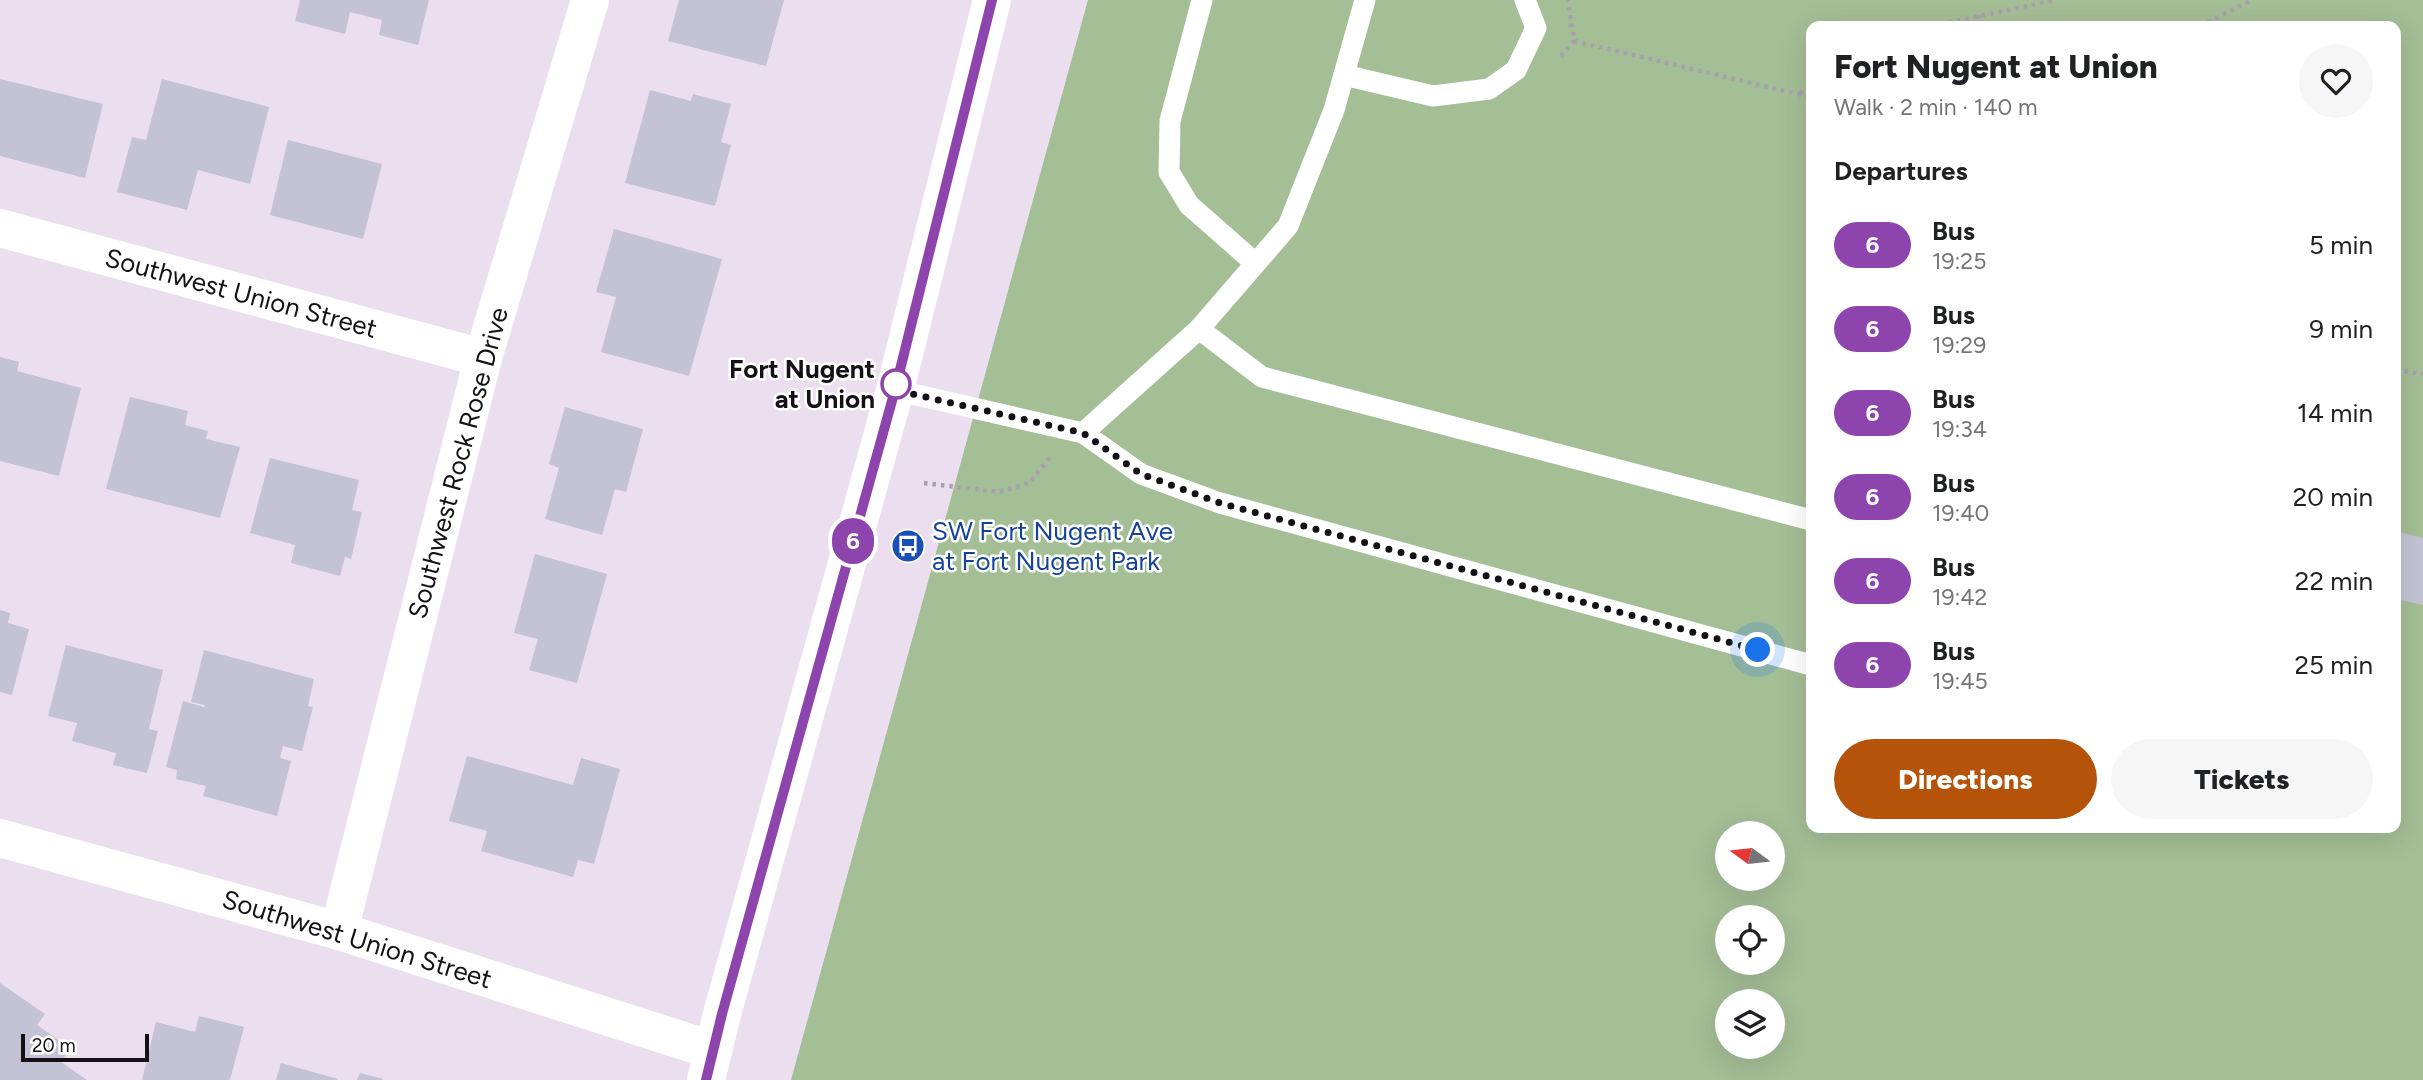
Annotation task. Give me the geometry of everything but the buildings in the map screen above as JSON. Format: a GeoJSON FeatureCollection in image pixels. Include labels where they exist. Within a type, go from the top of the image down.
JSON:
{"type":"FeatureCollection","features":[{"type":"Feature","properties":{"kind":"street","name":"Southwest Rock Rose Drive"},"geometry":{"type":"LineString","coordinates":[[340,931],[483,358],[590,0]]}},
{"type":"Feature","properties":{"kind":"street"},"geometry":{"type":"LineString","coordinates":[[709,1065],[895,390],[992,0]]}},
{"type":"Feature","properties":{"kind":"street","name":"Southwest Union Street"},"geometry":{"type":"LineString","coordinates":[[0,228],[483,358]]}},
{"type":"Feature","properties":{"kind":"street","name":"Southwest Union Street"},"geometry":{"type":"LineString","coordinates":[[0,838],[340,931],[709,1065]]}},
{"type":"Feature","properties":{"kind":"lane"},"geometry":{"type":"LineString","coordinates":[[1202,0],[1170,121],[1169,172],[1189,205],[1255,263]]}},
{"type":"Feature","properties":{"kind":"lane"},"geometry":{"type":"LineString","coordinates":[[1083,433],[1199,329],[1288,226],[1334,110],[1364,0]]}},
{"type":"Feature","properties":{"kind":"lane"},"geometry":{"type":"LineString","coordinates":[[1344,75],[1433,96],[1489,89],[1516,71],[1536,28],[1525,0]]}},
{"type":"Feature","properties":{"kind":"lane"},"geometry":{"type":"LineString","coordinates":[[1199,329],[1262,377],[1806,519]]}},
{"type":"Feature","properties":{"kind":"lane"},"geometry":{"type":"LineString","coordinates":[[895,390],[1083,433],[1141,474],[1220,503],[1806,664]]}},
{"type":"Feature","properties":{"kind":"path"},"geometry":{"type":"LineString","coordinates":[[1953,21],[2055,0]]}},
{"type":"Feature","properties":{"kind":"path"},"geometry":{"type":"LineString","coordinates":[[2210,21],[2252,0]]}},
{"type":"Feature","properties":{"kind":"path"},"geometry":{"type":"LineString","coordinates":[[1979,15],[1981,21]]}},
{"type":"Feature","properties":{"kind":"path"},"geometry":{"type":"LineString","coordinates":[[1574,41],[1806,96]]}},
{"type":"Feature","properties":{"kind":"path"},"geometry":{"type":"LineString","coordinates":[[1798,94],[1806,90]]}},
{"type":"Feature","properties":{"kind":"path"},"geometry":{"type":"LineString","coordinates":[[2401,371],[2423,374]]}},
{"type":"Feature","properties":{"kind":"path"},"geometry":{"type":"LineString","coordinates":[[924,483],[1000,492],[1029,483],[1046,461],[1083,433]]}},
{"type":"Feature","properties":{"kind":"green space"},"geometry":{"type":"Polygon","coordinates":[[[1088,0],[2423,0],[2423,1080],[791,1080],[1088,0]]]}},
{"type":"Feature","properties":{"kind":"bus line","name":"6"},"geometry":{"type":"LineString","coordinates":[[706,1080],[895,390],[992,0]]}},
{"type":"Feature","properties":{"kind":"place","name":"Fort Nugent at Union"},"geometry":{"type":"Point","coordinates":[896,384]}},
{"type":"Feature","properties":{"kind":"place","name":"SW Fort Nugent Ave at Fort Nugent Park"},"geometry":{"type":"Point","coordinates":[908,546]}},
{"type":"Feature","properties":{"kind":"route"},"geometry":{"type":"LineString","coordinates":[[896,384],[895,390],[1083,433],[1141,474],[1220,503],[1758,650]]}}]}
